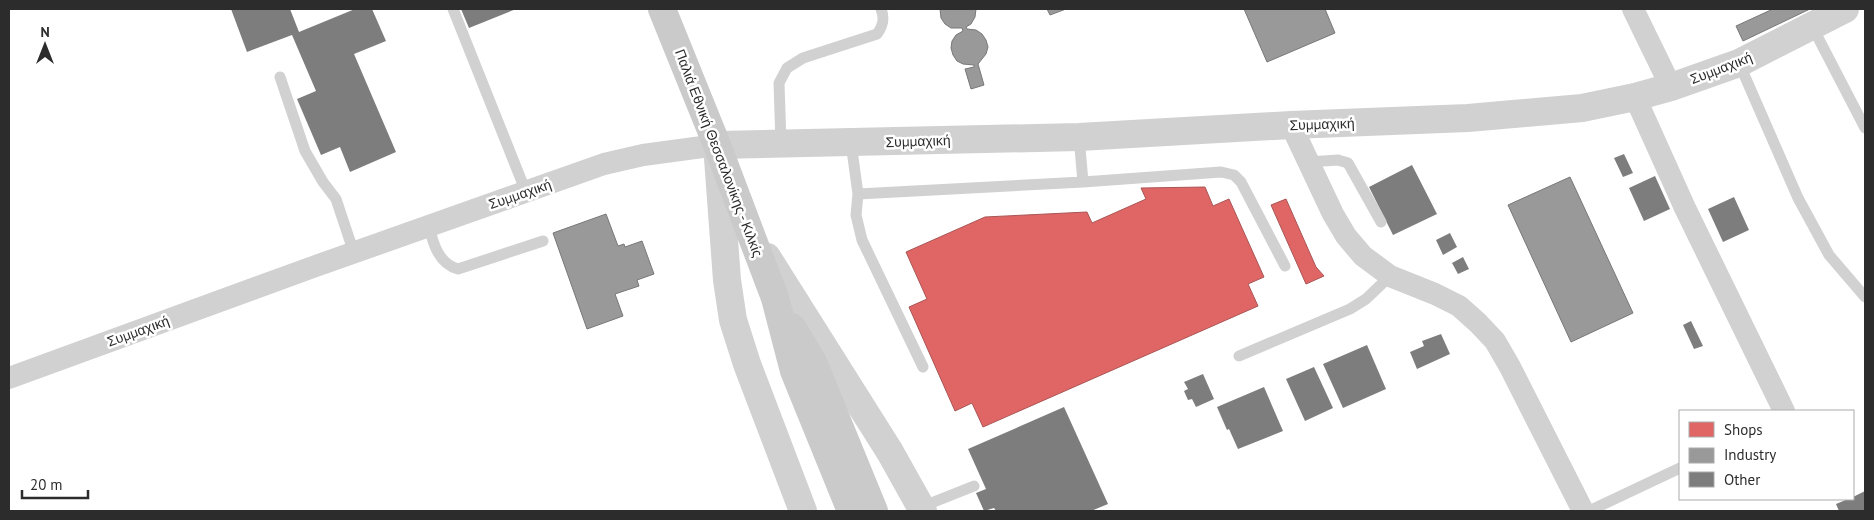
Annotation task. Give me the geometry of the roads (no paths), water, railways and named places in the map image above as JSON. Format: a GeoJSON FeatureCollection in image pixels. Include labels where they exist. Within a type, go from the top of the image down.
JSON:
{"type":"FeatureCollection","features":[{"type":"Feature","properties":{"kind":"main road","name":"Παλιά Εθνική Θεσσαλονίκης - Κιλκίς"},"geometry":{"type":"LineString","coordinates":[[662,9],[717,145],[775,298],[794,371],[851,511]]}},
{"type":"Feature","properties":{"kind":"main road","name":"Παλιά Εθνική Θεσσαλονίκης - Κιλκίς"},"geometry":{"type":"LineString","coordinates":[[775,298],[813,362],[874,511]]}},
{"type":"Feature","properties":{"kind":"street"},"geometry":{"type":"LineString","coordinates":[[1634,9],[1671,87]]}},
{"type":"Feature","properties":{"kind":"street","name":"Συμμαχική"},"geometry":{"type":"LineString","coordinates":[[9,378],[604,164],[643,155],[717,145],[1079,137],[1291,125],[1468,118],[1582,108],[1671,87],[1739,63],[1845,9]]}},
{"type":"Feature","properties":{"kind":"street"},"geometry":{"type":"LineString","coordinates":[[1635,97],[1685,208],[1784,410]]}},
{"type":"Feature","properties":{"kind":"street"},"geometry":{"type":"LineString","coordinates":[[1291,125],[1346,236],[1363,256],[1390,276],[1459,306],[1495,341],[1583,511]]}},
{"type":"Feature","properties":{"kind":"street"},"geometry":{"type":"LineString","coordinates":[[717,145],[727,280],[733,320],[747,364],[803,511]]}},
{"type":"Feature","properties":{"kind":"street"},"geometry":{"type":"LineString","coordinates":[[747,225],[890,452],[922,509]]}},
{"type":"Feature","properties":{"kind":"lane"},"geometry":{"type":"LineString","coordinates":[[453,9],[526,192]]}},
{"type":"Feature","properties":{"kind":"lane"},"geometry":{"type":"LineString","coordinates":[[781,143],[779,83],[787,68],[803,58],[877,34],[882,26],[883,14],[881,9]]}},
{"type":"Feature","properties":{"kind":"lane"},"geometry":{"type":"LineString","coordinates":[[1812,26],[1865,128]]}},
{"type":"Feature","properties":{"kind":"lane"},"geometry":{"type":"LineString","coordinates":[[1739,63],[1798,198],[1820,239],[1829,255],[1865,297]]}},
{"type":"Feature","properties":{"kind":"lane"},"geometry":{"type":"LineString","coordinates":[[280,77],[305,151],[323,182],[336,199],[354,253]]}},
{"type":"Feature","properties":{"kind":"lane"},"geometry":{"type":"LineString","coordinates":[[1079,137],[1083,182]]}},
{"type":"Feature","properties":{"kind":"lane"},"geometry":{"type":"LineString","coordinates":[[851,143],[858,194],[856,214],[862,240],[923,367]]}},
{"type":"Feature","properties":{"kind":"lane"},"geometry":{"type":"LineString","coordinates":[[1309,162],[1338,160],[1348,164],[1381,222]]}},
{"type":"Feature","properties":{"kind":"lane"},"geometry":{"type":"LineString","coordinates":[[858,194],[1083,182],[1213,172],[1234,175],[1241,182],[1285,266]]}},
{"type":"Feature","properties":{"kind":"lane"},"geometry":{"type":"LineString","coordinates":[[429,226],[433,245],[448,266],[458,269],[543,241]]}},
{"type":"Feature","properties":{"kind":"lane"},"geometry":{"type":"LineString","coordinates":[[1239,356],[1350,309],[1366,299],[1390,276]]}},
{"type":"Feature","properties":{"kind":"lane"},"geometry":{"type":"LineString","coordinates":[[1589,511],[1679,468]]}},
{"type":"Feature","properties":{"kind":"lane"},"geometry":{"type":"LineString","coordinates":[[922,509],[974,486]]}}]}
